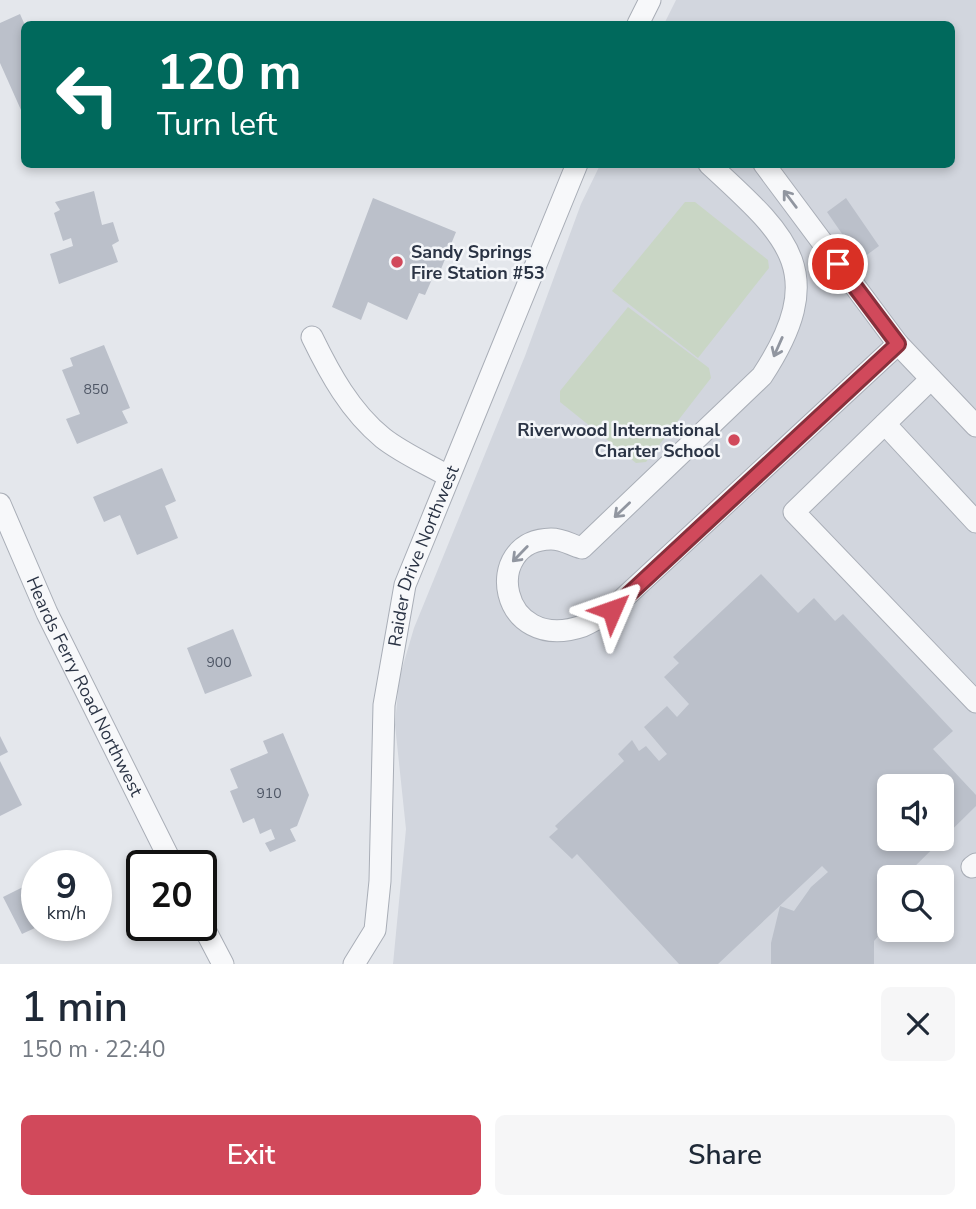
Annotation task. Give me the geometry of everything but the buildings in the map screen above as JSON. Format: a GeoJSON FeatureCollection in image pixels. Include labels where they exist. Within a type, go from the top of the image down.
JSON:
{"type":"FeatureCollection","features":[{"type":"Feature","properties":{"kind":"street"},"geometry":{"type":"LineString","coordinates":[[639,21],[649,0]]}},
{"type":"Feature","properties":{"kind":"street","name":"Raider Drive Northwest"},"geometry":{"type":"LineString","coordinates":[[354,964],[374,930],[380,881],[384,705],[405,585],[575,168]]}},
{"type":"Feature","properties":{"kind":"street"},"geometry":{"type":"LineString","coordinates":[[713,168],[769,220],[789,248],[797,282],[780,345],[762,376],[582,548],[549,539],[537,541],[518,554],[507,575],[506,587],[514,610],[522,618],[542,629],[555,630],[583,625],[612,610],[898,344]]}},
{"type":"Feature","properties":{"kind":"street"},"geometry":{"type":"LineString","coordinates":[[767,168],[898,344],[976,426]]}},
{"type":"Feature","properties":{"kind":"street"},"geometry":{"type":"LineString","coordinates":[[312,337],[331,376],[365,420],[384,439],[448,476]]}},
{"type":"Feature","properties":{"kind":"street"},"geometry":{"type":"LineString","coordinates":[[931,379],[794,512],[976,702]]}},
{"type":"Feature","properties":{"kind":"street"},"geometry":{"type":"LineString","coordinates":[[885,424],[976,522]]}},
{"type":"Feature","properties":{"kind":"street","name":"Heards Ferry Road Northwest"},"geometry":{"type":"LineString","coordinates":[[0,504],[47,613],[165,850]]}},
{"type":"Feature","properties":{"kind":"street"},"geometry":{"type":"LineString","coordinates":[[211,941],[223,964]]}},
{"type":"Feature","properties":{"kind":"shaded area","name":"Riverwood International Charter School"},"geometry":{"type":"Polygon","coordinates":[[[676,0],[976,0],[976,964],[393,964],[406,829],[395,725],[399,679],[414,628],[525,356],[581,204],[599,168],[955,168],[955,21],[666,21],[676,0]]]}},
{"type":"Feature","properties":{"kind":"green space"},"geometry":{"type":"Polygon","coordinates":[[[685,202],[695,202],[768,260],[769,268],[698,358],[612,291],[685,202]]]}},
{"type":"Feature","properties":{"kind":"green space"},"geometry":{"type":"Polygon","coordinates":[[[628,307],[709,368],[711,378],[646,462],[636,463],[560,402],[560,391],[628,307]]]}},
{"type":"Feature","properties":{"kind":"place","name":"Sandy Springs Fire Station #53"},"geometry":{"type":"Point","coordinates":[397,262]}},
{"type":"Feature","properties":{"kind":"place","name":"Riverwood International Charter School"},"geometry":{"type":"Point","coordinates":[734,440]}},
{"type":"Feature","properties":{"kind":"route"},"geometry":{"type":"LineString","coordinates":[[612,610],[898,344],[838,264]]}}]}
